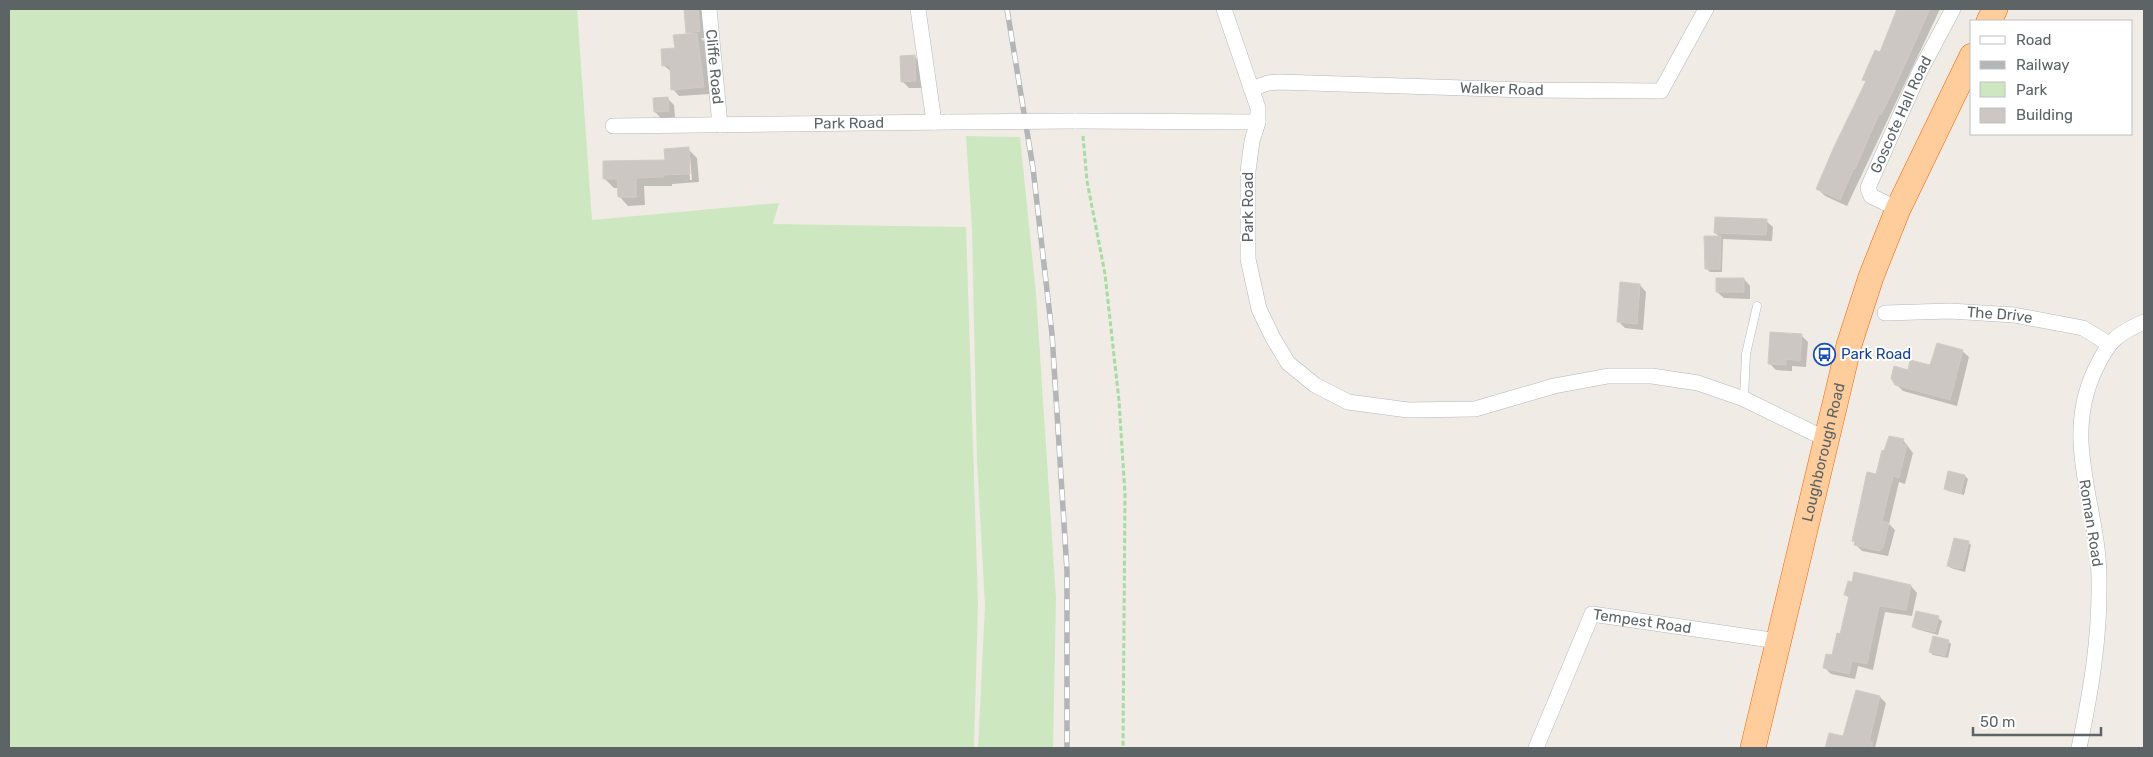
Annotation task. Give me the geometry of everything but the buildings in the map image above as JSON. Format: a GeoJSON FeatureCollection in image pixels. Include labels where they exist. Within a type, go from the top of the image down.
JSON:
{"type":"FeatureCollection","features":[{"type":"Feature","properties":{"kind":"highway","name":"Loughborough Road"},"geometry":{"type":"LineString","coordinates":[[1753,748],[1852,335],[1874,268],[1898,209],[1970,60]]}},
{"type":"Feature","properties":{"kind":"street","name":"Cliffe Road"},"geometry":{"type":"LineString","coordinates":[[710,9],[720,125]]}},
{"type":"Feature","properties":{"kind":"street"},"geometry":{"type":"LineString","coordinates":[[918,9],[934,122]]}},
{"type":"Feature","properties":{"kind":"street"},"geometry":{"type":"LineString","coordinates":[[1224,9],[1258,108],[1258,122]]}},
{"type":"Feature","properties":{"kind":"street","name":"Walker Road"},"geometry":{"type":"LineString","coordinates":[[1251,89],[1268,83],[1279,82],[1529,90],[1661,91],[1706,9]]}},
{"type":"Feature","properties":{"kind":"street","name":"Goscote Hall Road"},"geometry":{"type":"LineString","coordinates":[[1898,209],[1871,196],[1868,188],[1920,72],[1953,9]]}},
{"type":"Feature","properties":{"kind":"street","name":"Park Road"},"geometry":{"type":"LineString","coordinates":[[613,126],[1078,120],[1258,122],[1252,141],[1248,171],[1248,259],[1259,309],[1273,338],[1288,363],[1315,385],[1348,402],[1408,410],[1475,409],[1554,386],[1608,376],[1652,376],[1698,383],[1744,399],[1826,439]]}},
{"type":"Feature","properties":{"kind":"street","name":"The Drive"},"geometry":{"type":"LineString","coordinates":[[1885,313],[1950,311],[2022,316],[2084,328],[2109,344]]}},
{"type":"Feature","properties":{"kind":"street","name":"Roman Road"},"geometry":{"type":"LineString","coordinates":[[2079,748],[2093,678],[2098,633],[2099,577],[2096,535],[2081,458],[2080,428],[2090,380],[2109,344],[2124,331],[2144,322]]}},
{"type":"Feature","properties":{"kind":"street","name":"Tempest Road"},"geometry":{"type":"LineString","coordinates":[[1536,748],[1592,614],[1778,641]]}},
{"type":"Feature","properties":{"kind":"lane"},"geometry":{"type":"LineString","coordinates":[[1744,399],[1746,354],[1757,306]]}},
{"type":"Feature","properties":{"kind":"path"},"geometry":{"type":"LineString","coordinates":[[1078,120],[1105,274],[1119,401],[1125,494],[1123,748]]}},
{"type":"Feature","properties":{"kind":"green space"},"geometry":{"type":"Polygon","coordinates":[[[9,9],[577,9],[592,220],[779,203],[773,224],[966,227],[978,603],[974,748],[9,748],[9,9]]]}},
{"type":"Feature","properties":{"kind":"green space"},"geometry":{"type":"Polygon","coordinates":[[[966,136],[1020,137],[1036,294],[1056,598],[1053,748],[978,748],[985,605],[977,462],[972,229],[966,136]]]}},
{"type":"Feature","properties":{"kind":"railway"},"geometry":{"type":"LineString","coordinates":[[1007,9],[1033,168],[1052,334],[1067,571],[1067,748]]}},
{"type":"Feature","properties":{"kind":"place","name":"Park Road"},"geometry":{"type":"Point","coordinates":[1825,354]}}]}
